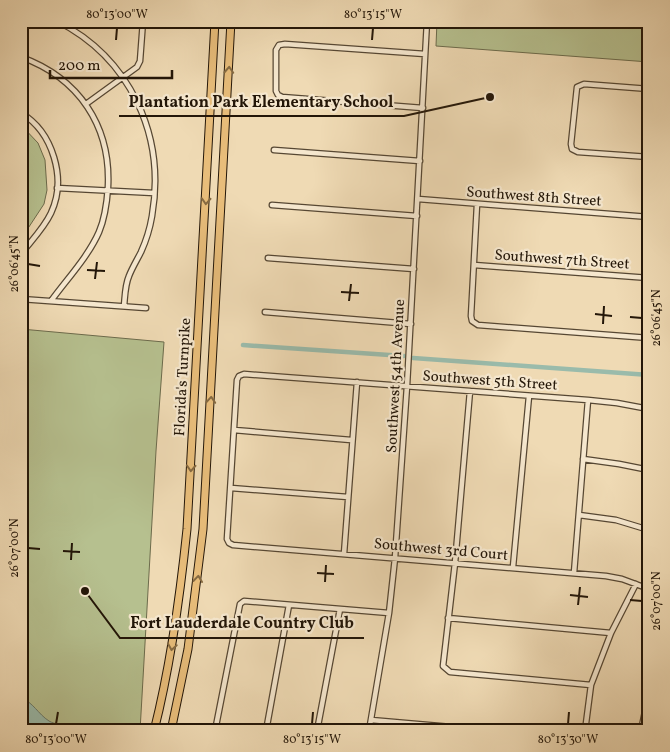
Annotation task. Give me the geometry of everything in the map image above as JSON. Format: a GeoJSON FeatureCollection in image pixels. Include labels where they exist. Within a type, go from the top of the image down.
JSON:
{"type":"FeatureCollection","features":[{"type":"Feature","properties":{"kind":"highway","name":"Florida's Turnpike"},"geometry":{"type":"LineString","coordinates":[[154,731],[171,654],[187,529],[215,21]]}},
{"type":"Feature","properties":{"kind":"highway","name":"Florida's Turnpike"},"geometry":{"type":"LineString","coordinates":[[171,731],[188,649],[203,529],[231,21]]}},
{"type":"Feature","properties":{"kind":"street"},"geometry":{"type":"LineString","coordinates":[[57,21],[87,39],[104,54],[124,77],[138,101],[148,130],[154,164],[152,215],[146,240],[129,275],[124,306]]}},
{"type":"Feature","properties":{"kind":"street"},"geometry":{"type":"LineString","coordinates":[[70,28],[75,21]]}},
{"type":"Feature","properties":{"kind":"street"},"geometry":{"type":"LineString","coordinates":[[86,104],[134,70],[140,61],[143,21]]}},
{"type":"Feature","properties":{"kind":"street","name":"Southwest 54th Avenue"},"geometry":{"type":"LineString","coordinates":[[369,731],[389,613],[395,558],[411,324],[428,21]]}},
{"type":"Feature","properties":{"kind":"street"},"geometry":{"type":"LineString","coordinates":[[423,108],[282,97],[276,91],[276,50],[279,45],[285,44],[425,54]]}},
{"type":"Feature","properties":{"kind":"street"},"geometry":{"type":"LineString","coordinates":[[21,57],[39,64],[69,84],[86,104],[98,128],[104,146],[108,174],[104,218],[99,232],[90,248],[51,301]]}},
{"type":"Feature","properties":{"kind":"street"},"geometry":{"type":"LineString","coordinates":[[649,89],[584,84],[577,88],[575,92],[571,144],[572,149],[578,152],[649,157]]}},
{"type":"Feature","properties":{"kind":"street"},"geometry":{"type":"LineString","coordinates":[[21,113],[40,130],[51,147],[56,167],[57,188],[52,212],[21,254]]}},
{"type":"Feature","properties":{"kind":"street"},"geometry":{"type":"LineString","coordinates":[[274,150],[420,162]]}},
{"type":"Feature","properties":{"kind":"street"},"geometry":{"type":"LineString","coordinates":[[57,188],[154,193]]}},
{"type":"Feature","properties":{"kind":"street","name":"Southwest 8th Street"},"geometry":{"type":"LineString","coordinates":[[418,199],[649,217]]}},
{"type":"Feature","properties":{"kind":"street"},"geometry":{"type":"LineString","coordinates":[[272,204],[417,216]]}},
{"type":"Feature","properties":{"kind":"street"},"geometry":{"type":"LineString","coordinates":[[477,204],[472,321],[478,325],[649,338]]}},
{"type":"Feature","properties":{"kind":"street"},"geometry":{"type":"LineString","coordinates":[[268,258],[414,269]]}},
{"type":"Feature","properties":{"kind":"street","name":"Southwest 7th Street"},"geometry":{"type":"LineString","coordinates":[[474,265],[649,278]]}},
{"type":"Feature","properties":{"kind":"street"},"geometry":{"type":"LineString","coordinates":[[21,299],[146,308]]}},
{"type":"Feature","properties":{"kind":"street"},"geometry":{"type":"LineString","coordinates":[[265,312],[411,324]]}},
{"type":"Feature","properties":{"kind":"street","name":"Southwest 5th Street"},"geometry":{"type":"LineString","coordinates":[[234,430],[239,376],[244,374],[588,400],[648,408]]}},
{"type":"Feature","properties":{"kind":"street"},"geometry":{"type":"LineString","coordinates":[[344,554],[351,440],[357,382]]}},
{"type":"Feature","properties":{"kind":"street"},"geometry":{"type":"LineString","coordinates":[[470,391],[455,562],[443,666],[450,672],[591,685]]}},
{"type":"Feature","properties":{"kind":"street"},"geometry":{"type":"LineString","coordinates":[[513,567],[529,396]]}},
{"type":"Feature","properties":{"kind":"street"},"geometry":{"type":"LineString","coordinates":[[574,573],[588,400]]}},
{"type":"Feature","properties":{"kind":"street"},"geometry":{"type":"LineString","coordinates":[[348,497],[231,488],[234,430],[351,440]]}},
{"type":"Feature","properties":{"kind":"street"},"geometry":{"type":"LineString","coordinates":[[583,459],[649,470]]}},
{"type":"Feature","properties":{"kind":"street","name":"Southwest 3rd Court"},"geometry":{"type":"LineString","coordinates":[[231,488],[227,539],[233,545],[574,573],[622,579],[649,589]]}},
{"type":"Feature","properties":{"kind":"street"},"geometry":{"type":"LineString","coordinates":[[579,515],[616,520],[649,530]]}},
{"type":"Feature","properties":{"kind":"street"},"geometry":{"type":"LineString","coordinates":[[585,731],[591,685],[611,633],[636,584]]}},
{"type":"Feature","properties":{"kind":"street"},"geometry":{"type":"LineString","coordinates":[[215,731],[240,604],[244,601],[389,613]]}},
{"type":"Feature","properties":{"kind":"street"},"geometry":{"type":"LineString","coordinates":[[266,731],[289,605]]}},
{"type":"Feature","properties":{"kind":"street"},"geometry":{"type":"LineString","coordinates":[[317,731],[340,609]]}},
{"type":"Feature","properties":{"kind":"street"},"geometry":{"type":"LineString","coordinates":[[448,618],[611,633]]}},
{"type":"Feature","properties":{"kind":"street"},"geometry":{"type":"LineString","coordinates":[[641,731],[649,692]]}},
{"type":"Feature","properties":{"kind":"street"},"geometry":{"type":"LineString","coordinates":[[371,720],[497,731]]}},
{"type":"Feature","properties":{"kind":"green space"},"geometry":{"type":"Polygon","coordinates":[[[437,21],[649,21],[649,62],[436,46],[437,21]]]}},
{"type":"Feature","properties":{"kind":"green space"},"geometry":{"type":"Polygon","coordinates":[[[21,125],[38,143],[45,160],[47,190],[44,204],[21,239],[21,125]]]}},
{"type":"Feature","properties":{"kind":"green space"},"geometry":{"type":"Polygon","coordinates":[[[21,329],[164,342],[140,731],[21,731],[21,329]]]}},
{"type":"Feature","properties":{"kind":"shaded area"},"geometry":{"type":"Polygon","coordinates":[[[21,698],[29,702],[45,718],[60,725],[65,731],[29,731],[21,726],[21,698]]]}},
{"type":"Feature","properties":{"kind":"waterway"},"geometry":{"type":"LineString","coordinates":[[243,345],[404,356]]}},
{"type":"Feature","properties":{"kind":"waterway"},"geometry":{"type":"LineString","coordinates":[[413,358],[649,375]]}},
{"type":"Feature","properties":{"kind":"place","name":"Plantation Park Elementary School"},"geometry":{"type":"Point","coordinates":[490,97]}},
{"type":"Feature","properties":{"kind":"place","name":"Fort Lauderdale Country Club"},"geometry":{"type":"Point","coordinates":[85,591]}}]}
